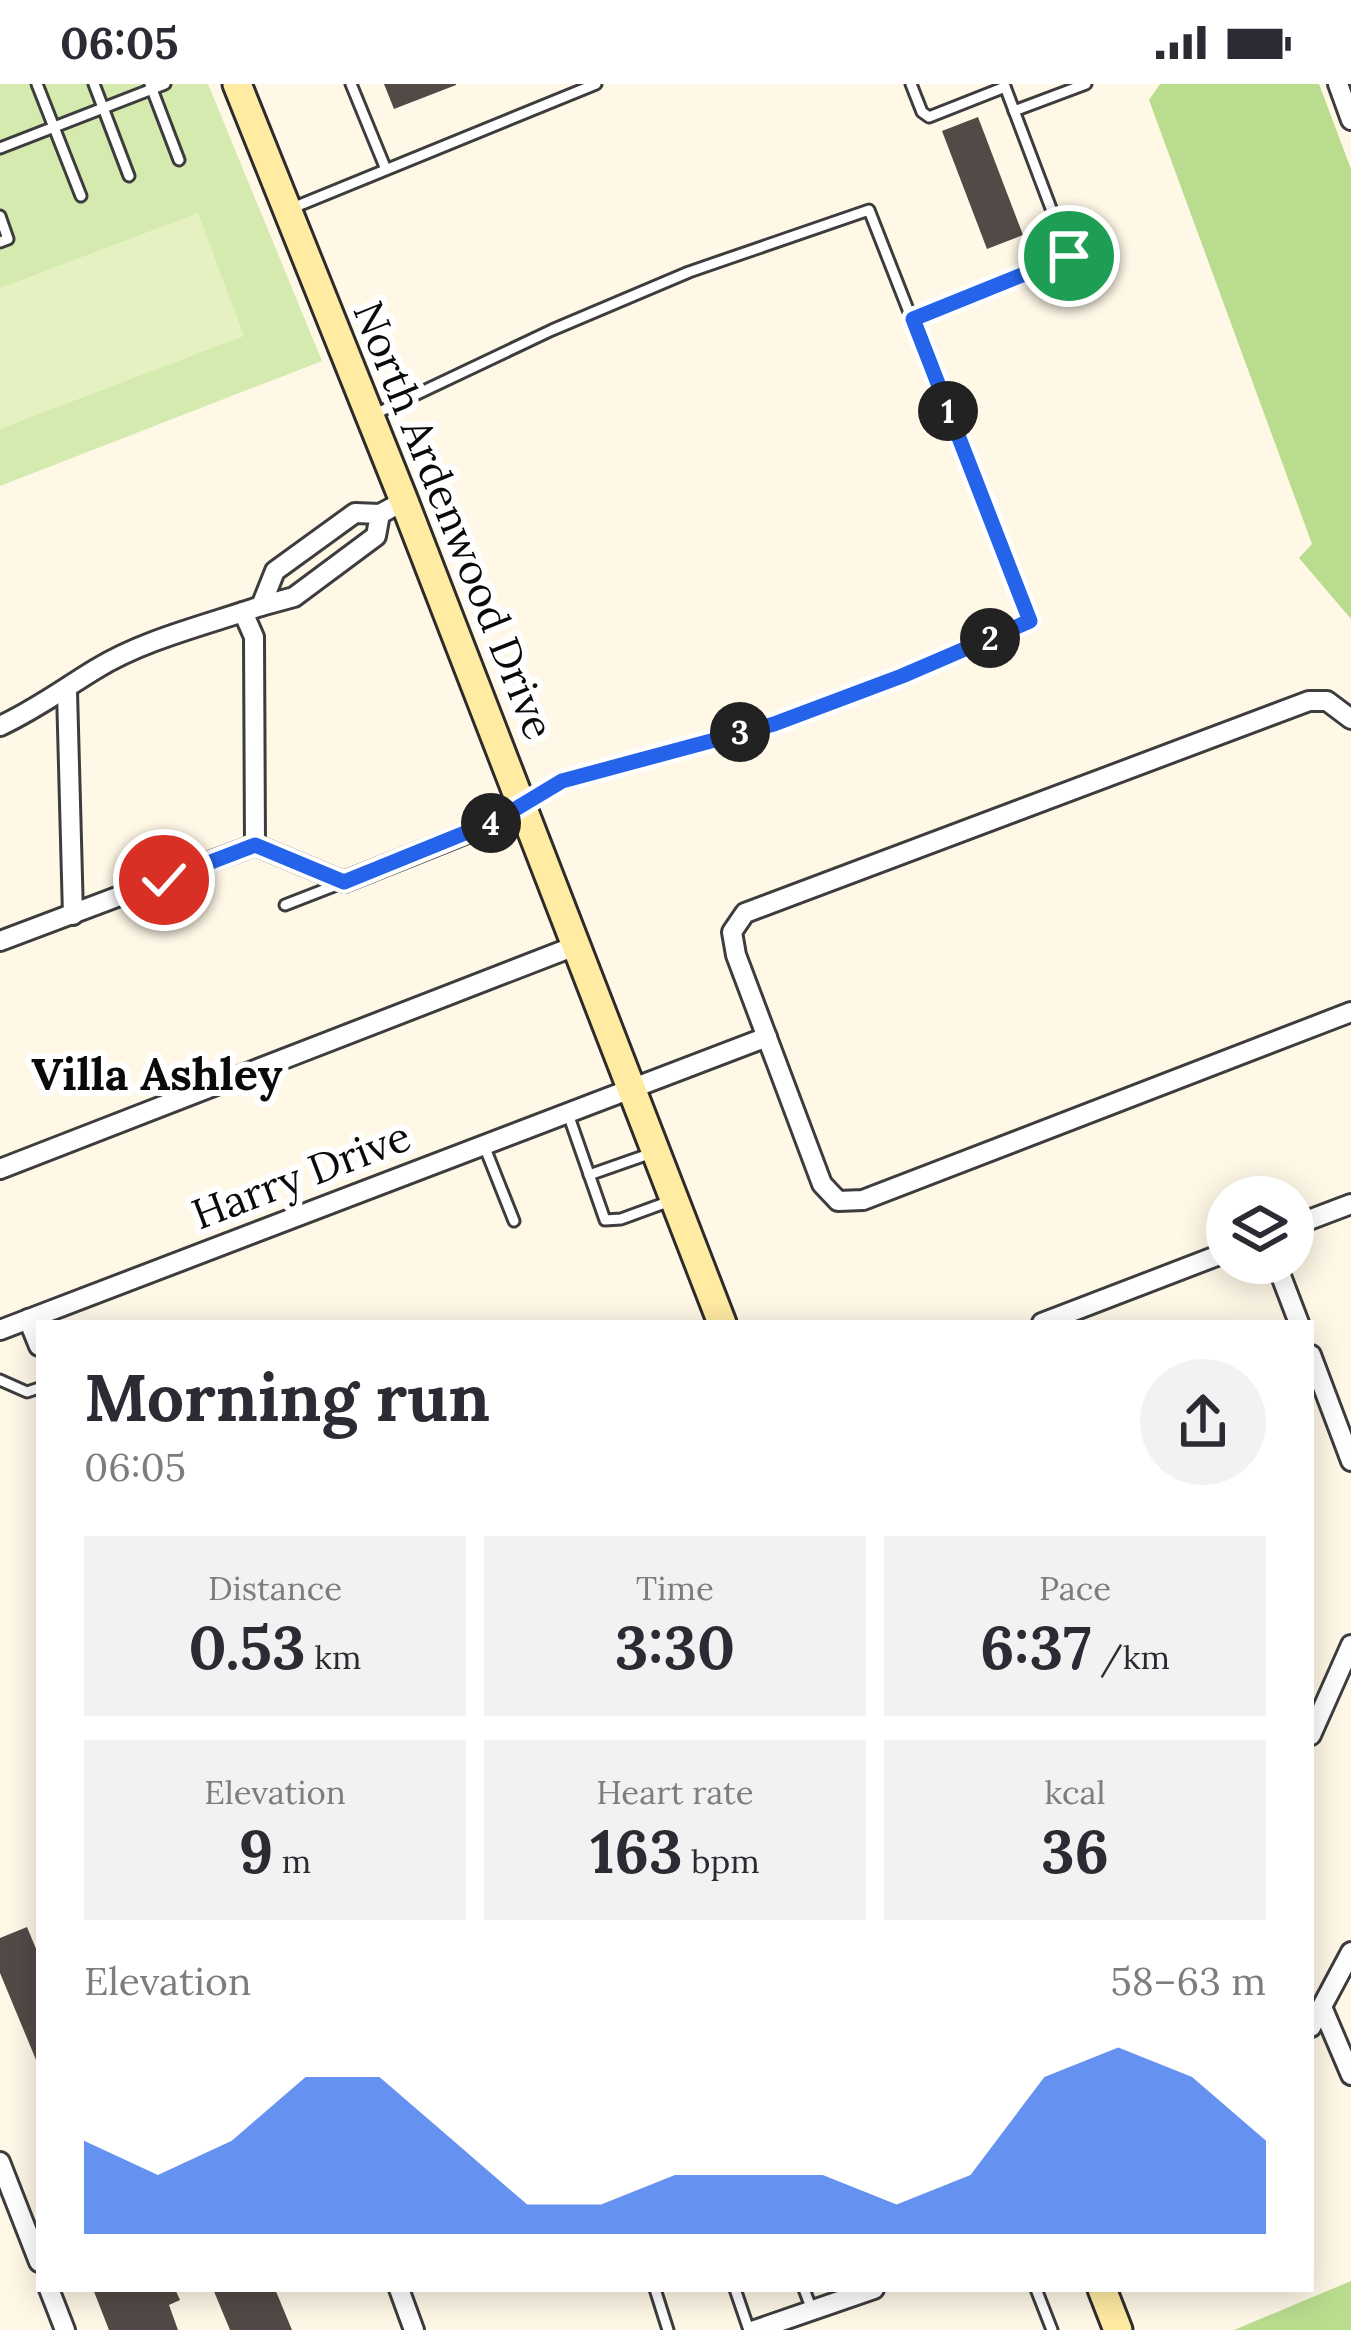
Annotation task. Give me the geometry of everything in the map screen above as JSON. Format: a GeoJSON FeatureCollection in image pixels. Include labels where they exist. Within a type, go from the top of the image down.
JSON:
{"type":"FeatureCollection","features":[{"type":"Feature","properties":{"kind":"street","name":"North Ardenwood Drive"},"geometry":{"type":"LineString","coordinates":[[237,84],[370,416],[392,507],[521,806],[721,1320]]}},
{"type":"Feature","properties":{"kind":"street"},"geometry":{"type":"LineString","coordinates":[[1338,84],[1351,120]]}},
{"type":"Feature","properties":{"kind":"street"},"geometry":{"type":"LineString","coordinates":[[255,845],[252,609],[275,572],[355,514],[392,507]]}},
{"type":"Feature","properties":{"kind":"street"},"geometry":{"type":"LineString","coordinates":[[0,726],[67,691],[97,668],[161,640],[294,597],[376,536],[392,507]]}},
{"type":"Feature","properties":{"kind":"street"},"geometry":{"type":"LineString","coordinates":[[67,691],[73,914]]}},
{"type":"Feature","properties":{"kind":"street"},"geometry":{"type":"LineString","coordinates":[[1351,719],[1328,701],[1309,701],[746,913],[732,932],[736,955],[822,1184],[838,1201],[852,1202],[1351,1012]]}},
{"type":"Feature","properties":{"kind":"street"},"geometry":{"type":"LineString","coordinates":[[0,941],[255,845],[344,882],[521,806]]}},
{"type":"Feature","properties":{"kind":"street"},"geometry":{"type":"LineString","coordinates":[[0,1169],[575,946]]}},
{"type":"Feature","properties":{"kind":"street","name":"Harry Drive"},"geometry":{"type":"LineString","coordinates":[[0,1330],[767,1036]]}},
{"type":"Feature","properties":{"kind":"street"},"geometry":{"type":"LineString","coordinates":[[1314,1218],[1351,1204]]}},
{"type":"Feature","properties":{"kind":"street"},"geometry":{"type":"LineString","coordinates":[[1077,1317],[1206,1261]]}},
{"type":"Feature","properties":{"kind":"street"},"geometry":{"type":"LineString","coordinates":[[1284,1284],[1298,1320]]}},
{"type":"Feature","properties":{"kind":"street"},"geometry":{"type":"LineString","coordinates":[[28,1319],[36,1339]]}},
{"type":"Feature","properties":{"kind":"street"},"geometry":{"type":"LineString","coordinates":[[1314,1363],[1351,1461]]}},
{"type":"Feature","properties":{"kind":"street"},"geometry":{"type":"LineString","coordinates":[[1314,1729],[1351,1645]]}},
{"type":"Feature","properties":{"kind":"street"},"geometry":{"type":"LineString","coordinates":[[1314,2021],[1351,1952]]}},
{"type":"Feature","properties":{"kind":"street"},"geometry":{"type":"LineString","coordinates":[[1322,2006],[1351,2075]]}},
{"type":"Feature","properties":{"kind":"street"},"geometry":{"type":"LineString","coordinates":[[0,2162],[36,2254]]}},
{"type":"Feature","properties":{"kind":"street"},"geometry":{"type":"LineString","coordinates":[[51,2292],[65,2330]]}},
{"type":"Feature","properties":{"kind":"street"},"geometry":{"type":"LineString","coordinates":[[399,2292],[414,2330]]}},
{"type":"Feature","properties":{"kind":"street"},"geometry":{"type":"LineString","coordinates":[[752,2330],[860,2292]]}},
{"type":"Feature","properties":{"kind":"street"},"geometry":{"type":"LineString","coordinates":[[1103,2292],[1109,2327]]}},
{"type":"Feature","properties":{"kind":"lane"},"geometry":{"type":"LineString","coordinates":[[38,84],[81,196]]}},
{"type":"Feature","properties":{"kind":"lane"},"geometry":{"type":"LineString","coordinates":[[94,84],[129,176]]}},
{"type":"Feature","properties":{"kind":"lane"},"geometry":{"type":"LineString","coordinates":[[0,148],[165,84]]}},
{"type":"Feature","properties":{"kind":"lane"},"geometry":{"type":"LineString","coordinates":[[351,84],[385,167]]}},
{"type":"Feature","properties":{"kind":"lane"},"geometry":{"type":"LineString","coordinates":[[285,211],[596,84]]}},
{"type":"Feature","properties":{"kind":"lane"},"geometry":{"type":"LineString","coordinates":[[910,84],[928,117],[1004,86],[1069,256],[913,319]]}},
{"type":"Feature","properties":{"kind":"lane"},"geometry":{"type":"LineString","coordinates":[[1014,111],[1086,84]]}},
{"type":"Feature","properties":{"kind":"lane"},"geometry":{"type":"LineString","coordinates":[[151,87],[179,160]]}},
{"type":"Feature","properties":{"kind":"lane"},"geometry":{"type":"LineString","coordinates":[[370,416],[688,272],[869,210],[1030,621],[774,724],[562,781],[521,806]]}},
{"type":"Feature","properties":{"kind":"lane"},"geometry":{"type":"LineString","coordinates":[[0,216],[8,239],[0,242]]}},
{"type":"Feature","properties":{"kind":"lane"},"geometry":{"type":"LineString","coordinates":[[285,905],[344,882]]}},
{"type":"Feature","properties":{"kind":"lane"},"geometry":{"type":"LineString","coordinates":[[567,1111],[605,1220],[673,1200]]}},
{"type":"Feature","properties":{"kind":"lane"},"geometry":{"type":"LineString","coordinates":[[483,1143],[514,1221]]}},
{"type":"Feature","properties":{"kind":"lane"},"geometry":{"type":"LineString","coordinates":[[590,1175],[654,1152]]}},
{"type":"Feature","properties":{"kind":"lane"},"geometry":{"type":"LineString","coordinates":[[0,1380],[27,1392],[36,1389]]}},
{"type":"Feature","properties":{"kind":"lane"},"geometry":{"type":"LineString","coordinates":[[656,2292],[668,2330]]}},
{"type":"Feature","properties":{"kind":"lane"},"geometry":{"type":"LineString","coordinates":[[735,2292],[752,2330]]}},
{"type":"Feature","properties":{"kind":"lane"},"geometry":{"type":"LineString","coordinates":[[805,2292],[812,2311]]}},
{"type":"Feature","properties":{"kind":"lane"},"geometry":{"type":"LineString","coordinates":[[1041,2292],[1052,2330]]}},
{"type":"Feature","properties":{"kind":"green space"},"geometry":{"type":"Polygon","coordinates":[[[0,84],[208,84],[322,361],[0,486],[0,84]]]}},
{"type":"Feature","properties":{"kind":"green space"},"geometry":{"type":"Polygon","coordinates":[[[1160,84],[1319,84],[1351,169],[1351,619],[1299,558],[1312,544],[1149,100],[1160,84]]]}},
{"type":"Feature","properties":{"kind":"green space"},"geometry":{"type":"Polygon","coordinates":[[[198,213],[244,336],[0,429],[0,288],[198,213]]]}},
{"type":"Feature","properties":{"kind":"green space"},"geometry":{"type":"Polygon","coordinates":[[[1351,2281],[1351,2330],[1234,2330],[1351,2281]]]}},
{"type":"Feature","properties":{"kind":"building"},"geometry":{"type":"Polygon","coordinates":[[[384,84],[456,84],[456,85],[394,109],[384,84]]]}},
{"type":"Feature","properties":{"kind":"building"},"geometry":{"type":"Polygon","coordinates":[[[978,117],[1023,235],[987,249],[942,131],[978,117]]]}},
{"type":"Feature","properties":{"kind":"building"},"geometry":{"type":"Polygon","coordinates":[[[27,1927],[36,1949],[36,2060],[0,1973],[0,1938],[27,1927]]]}},
{"type":"Feature","properties":{"kind":"building"},"geometry":{"type":"Polygon","coordinates":[[[94,2292],[176,2292],[180,2300],[169,2305],[178,2330],[109,2330],[94,2292]]]}},
{"type":"Feature","properties":{"kind":"building"},"geometry":{"type":"Polygon","coordinates":[[[214,2292],[276,2292],[292,2330],[230,2330],[214,2292]]]}},
{"type":"Feature","properties":{"kind":"district","name":"Villa Ashley"},"geometry":{"type":"Point","coordinates":[157,1074]}},
{"type":"Feature","properties":{"kind":"route"},"geometry":{"type":"LineString","coordinates":[[164,880],[255,845],[344,882],[497,820],[562,781],[774,724],[1030,621],[913,319],[1069,256]]}}]}
